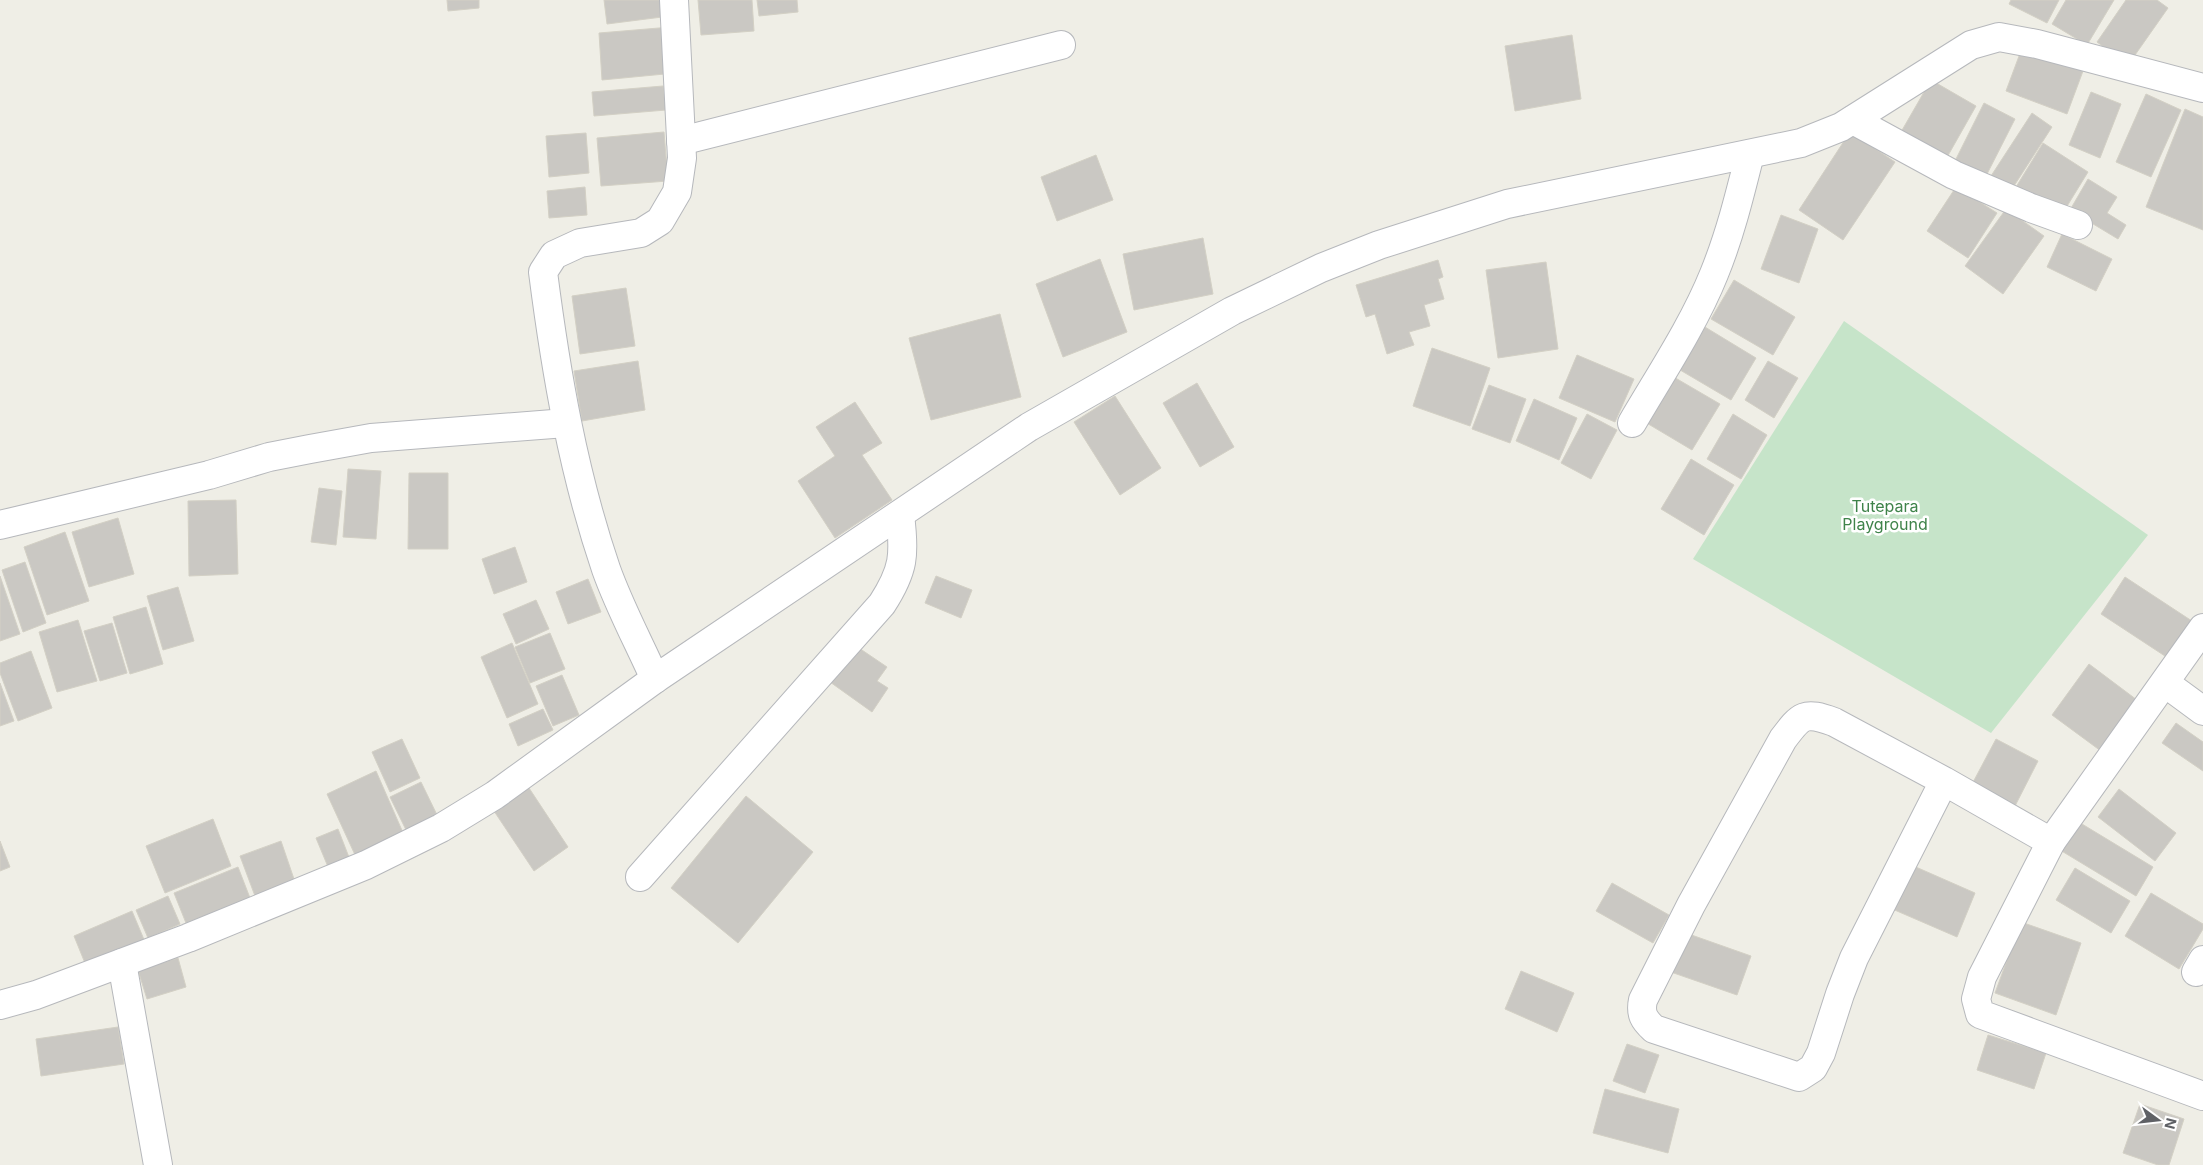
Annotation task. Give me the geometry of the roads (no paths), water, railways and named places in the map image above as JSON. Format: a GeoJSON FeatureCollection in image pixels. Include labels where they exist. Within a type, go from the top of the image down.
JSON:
{"type":"FeatureCollection","features":[{"type":"Feature","properties":{"kind":"street"},"geometry":{"type":"LineString","coordinates":[[656,679],[606,571],[586,507],[566,423],[544,272],[554,255],[580,243],[640,233],[660,221],[677,192],[682,158],[674,0]]}},
{"type":"Feature","properties":{"kind":"street"},"geometry":{"type":"LineString","coordinates":[[0,1005],[36,995],[188,938],[357,869],[441,828],[495,795],[656,679],[1029,427],[1232,311],[1321,268],[1379,245],[1507,204],[1801,143],[1841,127],[1971,45],[1998,37],[2037,44],[2203,88]]}},
{"type":"Feature","properties":{"kind":"street"},"geometry":{"type":"LineString","coordinates":[[681,141],[1061,45]]}},
{"type":"Feature","properties":{"kind":"street"},"geometry":{"type":"LineString","coordinates":[[1853,120],[1954,175],[2031,208],[2078,225]]}},
{"type":"Feature","properties":{"kind":"street"},"geometry":{"type":"LineString","coordinates":[[1632,424],[1701,302],[1715,273],[1737,205],[1750,154]]}},
{"type":"Feature","properties":{"kind":"street"},"geometry":{"type":"LineString","coordinates":[[0,525],[209,476],[269,457],[319,447],[371,438],[566,423]]}},
{"type":"Feature","properties":{"kind":"street"},"geometry":{"type":"LineString","coordinates":[[640,877],[882,604],[896,582],[902,560],[903,542],[900,515]]}},
{"type":"Feature","properties":{"kind":"street"},"geometry":{"type":"LineString","coordinates":[[2203,628],[2051,842],[1982,977],[1976,999],[1980,1014],[2203,1096]]}},
{"type":"Feature","properties":{"kind":"street"},"geometry":{"type":"LineString","coordinates":[[2165,683],[2203,710]]}},
{"type":"Feature","properties":{"kind":"street"},"geometry":{"type":"LineString","coordinates":[[1944,781],[1854,958],[1821,1053],[1813,1068],[1799,1077],[1654,1029],[1644,1020],[1641,1010],[1643,1000],[1691,905],[1783,739],[1798,719],[1815,715],[1834,722],[1944,781],[2051,842]]}},
{"type":"Feature","properties":{"kind":"street"},"geometry":{"type":"LineString","coordinates":[[122,963],[158,1165]]}},
{"type":"Feature","properties":{"kind":"park label","name":"Tutepara Playground"},"geometry":{"type":"Point","coordinates":[1885,515]}}]}
